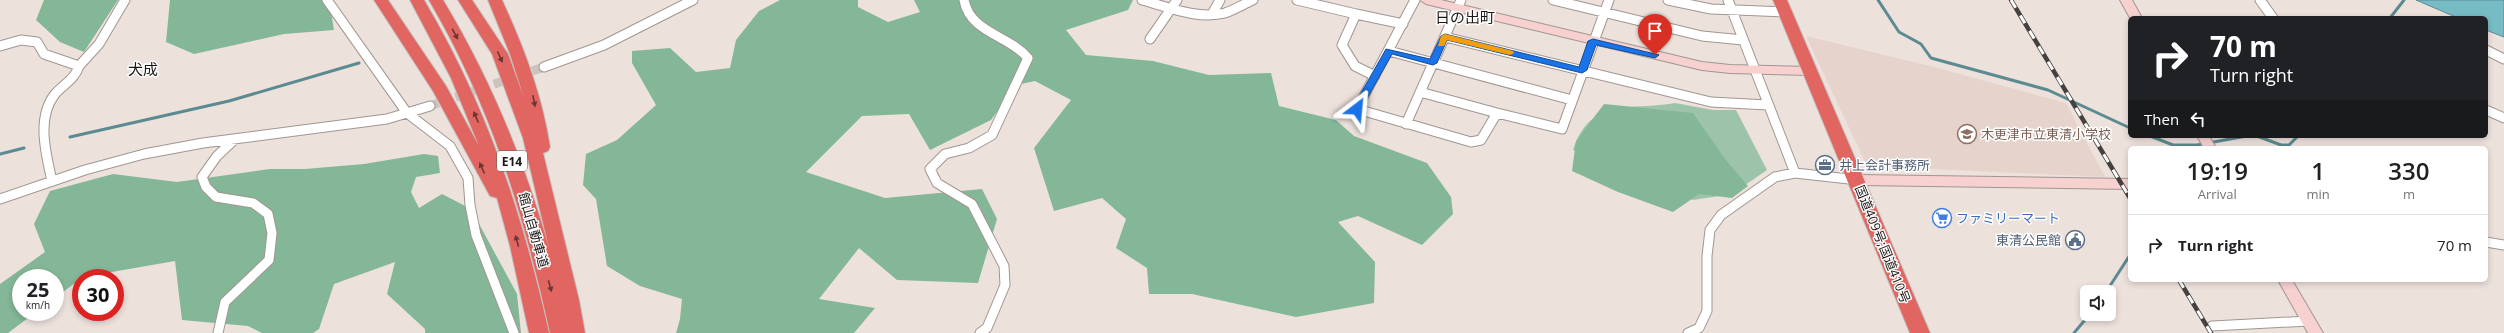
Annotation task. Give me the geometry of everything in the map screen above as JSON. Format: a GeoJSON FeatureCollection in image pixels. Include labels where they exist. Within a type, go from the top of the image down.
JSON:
{"type":"FeatureCollection","features":[{"type":"Feature","properties":{"kind":"highway"},"geometry":{"type":"LineString","coordinates":[[369,0],[388,22],[402,31]]}},
{"type":"Feature","properties":{"kind":"highway"},"geometry":{"type":"LineString","coordinates":[[381,0],[440,90],[485,174],[510,214]]}},
{"type":"Feature","properties":{"kind":"highway","name":"館山自動車道"},"geometry":{"type":"LineString","coordinates":[[417,0],[462,84],[495,167],[510,214],[539,333]]}},
{"type":"Feature","properties":{"kind":"highway","name":"館山自動車道"},"geometry":{"type":"LineString","coordinates":[[436,0],[479,78],[512,161],[528,207],[560,333]]}},
{"type":"Feature","properties":{"kind":"highway"},"geometry":{"type":"LineString","coordinates":[[465,0],[500,54],[531,138],[570,300],[575,333]]}},
{"type":"Feature","properties":{"kind":"highway"},"geometry":{"type":"LineString","coordinates":[[495,0],[519,54],[532,89],[546,173],[550,221]]}},
{"type":"Feature","properties":{"kind":"highway","name":"国道409号;国道410号"},"geometry":{"type":"LineString","coordinates":[[1783,6],[1858,180],[1920,333]]}},
{"type":"Feature","properties":{"kind":"street"},"geometry":{"type":"LineString","coordinates":[[52,181],[43,140],[47,108],[54,95],[77,74],[79,66],[99,44],[125,0]]}},
{"type":"Feature","properties":{"kind":"street"},"geometry":{"type":"LineString","coordinates":[[327,0],[407,113],[450,146],[468,178],[470,205],[476,235],[514,333]]}},
{"type":"Feature","properties":{"kind":"street"},"geometry":{"type":"LineString","coordinates":[[544,67],[604,45],[693,0]]}},
{"type":"Feature","properties":{"kind":"street"},"geometry":{"type":"LineString","coordinates":[[964,0],[964,10],[969,19],[1014,43],[1028,58],[992,135],[969,148],[945,154],[930,169],[937,183],[972,204],[1004,266],[1005,285],[986,331]]}},
{"type":"Feature","properties":{"kind":"street"},"geometry":{"type":"LineString","coordinates":[[1142,0],[1174,4],[1212,14],[1225,12],[1253,0]]}},
{"type":"Feature","properties":{"kind":"street"},"geometry":{"type":"LineString","coordinates":[[1212,14],[1220,0]]}},
{"type":"Feature","properties":{"kind":"street"},"geometry":{"type":"LineString","coordinates":[[1297,0],[1403,24]]}},
{"type":"Feature","properties":{"kind":"street"},"geometry":{"type":"LineString","coordinates":[[1415,0],[1357,109],[1471,142],[1478,142],[1484,136],[1494,115],[1497,113]]}},
{"type":"Feature","properties":{"kind":"street"},"geometry":{"type":"LineString","coordinates":[[1426,0],[1460,4],[1593,41],[1702,66],[1755,70],[1811,71]]}},
{"type":"Feature","properties":{"kind":"street"},"geometry":{"type":"LineString","coordinates":[[1420,92],[1562,129],[1582,70],[1609,0]]}},
{"type":"Feature","properties":{"kind":"street"},"geometry":{"type":"LineString","coordinates":[[1668,0],[1732,10],[1783,6]]}},
{"type":"Feature","properties":{"kind":"street"},"geometry":{"type":"LineString","coordinates":[[1728,0],[1795,173]]}},
{"type":"Feature","properties":{"kind":"street"},"geometry":{"type":"LineString","coordinates":[[2126,0],[2135,16]]}},
{"type":"Feature","properties":{"kind":"street"},"geometry":{"type":"LineString","coordinates":[[2260,0],[2271,16]]}},
{"type":"Feature","properties":{"kind":"street"},"geometry":{"type":"LineString","coordinates":[[1558,1],[1702,36],[1743,40]]}},
{"type":"Feature","properties":{"kind":"street"},"geometry":{"type":"LineString","coordinates":[[1150,39],[1174,4]]}},
{"type":"Feature","properties":{"kind":"street"},"geometry":{"type":"LineString","coordinates":[[1406,124],[1460,4]]}},
{"type":"Feature","properties":{"kind":"street"},"geometry":{"type":"LineString","coordinates":[[1356,14],[1342,44],[1355,66],[1375,76]]}},
{"type":"Feature","properties":{"kind":"street"},"geometry":{"type":"LineString","coordinates":[[1445,36],[1711,102],[1768,105]]}},
{"type":"Feature","properties":{"kind":"street"},"geometry":{"type":"LineString","coordinates":[[0,46],[21,40],[37,42],[44,54],[79,66]]}},
{"type":"Feature","properties":{"kind":"street"},"geometry":{"type":"LineString","coordinates":[[1389,50],[1572,100]]}},
{"type":"Feature","properties":{"kind":"street"},"geometry":{"type":"LineString","coordinates":[[2488,51],[2504,59]]}},
{"type":"Feature","properties":{"kind":"street"},"geometry":{"type":"LineString","coordinates":[[0,199],[52,181],[133,158],[208,142],[233,141],[387,119],[430,106]]}},
{"type":"Feature","properties":{"kind":"street"},"geometry":{"type":"LineString","coordinates":[[2488,111],[2504,118]]}},
{"type":"Feature","properties":{"kind":"street"},"geometry":{"type":"LineString","coordinates":[[218,333],[225,302],[269,260],[272,233],[268,214],[253,203],[214,198],[205,188],[202,177],[217,156],[233,141]]}},
{"type":"Feature","properties":{"kind":"street"},"geometry":{"type":"LineString","coordinates":[[1688,333],[1699,328],[1707,311],[1708,246],[1710,230],[1720,215],[1775,177],[1795,173],[1858,180],[2128,184]]}},
{"type":"Feature","properties":{"kind":"street"},"geometry":{"type":"LineString","coordinates":[[2488,242],[2504,245]]}},
{"type":"Feature","properties":{"kind":"street"},"geometry":{"type":"LineString","coordinates":[[2286,282],[2312,327]]}},
{"type":"Feature","properties":{"kind":"street"},"geometry":{"type":"LineString","coordinates":[[2212,326],[2312,327]]}},
{"type":"Feature","properties":{"kind":"shaded area","name":"木更津市立東清小学校"},"geometry":{"type":"Polygon","coordinates":[[[1806,36],[1938,68],[2066,103],[2105,177],[1867,166],[1806,36]]]}},
{"type":"Feature","properties":{"kind":"green space"},"geometry":{"type":"Polygon","coordinates":[[[44,0],[118,0],[84,52],[60,42],[36,20],[44,0]]]}},
{"type":"Feature","properties":{"kind":"green space"},"geometry":{"type":"Polygon","coordinates":[[[170,0],[329,0],[334,30],[284,34],[194,54],[166,42],[170,0]]]}},
{"type":"Feature","properties":{"kind":"green space"},"geometry":{"type":"Polygon","coordinates":[[[780,0],[858,0],[858,7],[888,22],[920,12],[914,0],[1133,0],[1128,10],[1066,30],[1086,55],[1153,61],[1209,75],[1271,73],[1279,106],[1336,120],[1354,136],[1427,163],[1451,197],[1453,214],[1422,245],[1358,216],[1338,222],[1375,262],[1374,303],[1296,317],[1192,294],[1149,294],[1147,268],[1116,248],[1126,219],[1102,198],[1054,211],[1034,148],[1071,100],[1035,81],[1016,85],[991,120],[930,150],[909,114],[862,116],[806,172],[885,198],[982,189],[997,219],[978,283],[897,280],[859,248],[819,299],[875,308],[854,333],[676,333],[680,319],[682,299],[640,286],[607,266],[596,199],[583,185],[586,154],[617,140],[656,105],[632,63],[632,51],[670,48],[696,72],[730,68],[736,40],[759,11],[780,0]]]}},
{"type":"Feature","properties":{"kind":"green space"},"geometry":{"type":"Polygon","coordinates":[[[1675,103],[1713,110],[1736,110],[1767,170],[1732,194],[1693,200],[1573,150],[1581,133],[1590,121],[1601,114],[1614,109],[1675,103]]]}},
{"type":"Feature","properties":{"kind":"green space"},"geometry":{"type":"Polygon","coordinates":[[[1604,104],[1693,113],[1725,159],[1748,186],[1732,198],[1699,194],[1673,212],[1618,192],[1572,171],[1576,141],[1604,104]]]}},
{"type":"Feature","properties":{"kind":"green space"},"geometry":{"type":"Polygon","coordinates":[[[424,154],[438,156],[440,173],[416,177],[411,192],[419,208],[442,194],[471,209],[517,294],[521,333],[425,333],[425,329],[387,294],[395,262],[334,284],[319,329],[313,333],[262,333],[248,326],[182,320],[175,261],[124,270],[72,269],[72,285],[64,291],[64,269],[21,269],[45,252],[34,224],[50,191],[113,174],[177,182],[270,169],[305,169],[364,164],[424,154]]]}},
{"type":"Feature","properties":{"kind":"green space"},"geometry":{"type":"Polygon","coordinates":[[[12,275],[12,321],[24,321],[8,333],[0,333],[0,284],[12,275]]]}},
{"type":"Feature","properties":{"kind":"water"},"geometry":{"type":"Polygon","coordinates":[[[2416,0],[2504,0],[2504,37],[2488,31],[2488,16],[2453,16],[2416,0]]]}},
{"type":"Feature","properties":{"kind":"waterway"},"geometry":{"type":"LineString","coordinates":[[1878,0],[1899,32],[1921,44],[1931,58],[2048,90],[2128,127]]}},
{"type":"Feature","properties":{"kind":"waterway"},"geometry":{"type":"LineString","coordinates":[[2392,16],[2404,0]]}},
{"type":"Feature","properties":{"kind":"waterway"},"geometry":{"type":"LineString","coordinates":[[70,137],[229,101],[359,63]]}},
{"type":"Feature","properties":{"kind":"waterway"},"geometry":{"type":"LineString","coordinates":[[2155,138],[2173,145],[2197,145],[2236,138]]}},
{"type":"Feature","properties":{"kind":"waterway"},"geometry":{"type":"LineString","coordinates":[[2262,138],[2281,145],[2289,145],[2296,138]]}},
{"type":"Feature","properties":{"kind":"waterway"},"geometry":{"type":"LineString","coordinates":[[0,154],[24,148]]}},
{"type":"Feature","properties":{"kind":"waterway"},"geometry":{"type":"LineString","coordinates":[[2111,285],[2128,258]]}},
{"type":"Feature","properties":{"kind":"waterway"},"geometry":{"type":"LineString","coordinates":[[2074,333],[2084,321]]}},
{"type":"Feature","properties":{"kind":"tunnel"},"geometry":{"type":"LineString","coordinates":[[430,106],[544,67]]}},
{"type":"Feature","properties":{"kind":"railway"},"geometry":{"type":"LineString","coordinates":[[2011,0],[2128,195]]}},
{"type":"Feature","properties":{"kind":"railway"},"geometry":{"type":"LineString","coordinates":[[2180,282],[2211,333]]}},
{"type":"Feature","properties":{"kind":"slow traffic"},"geometry":{"type":"LineString","coordinates":[[1441,44],[1445,36],[1510,53]]}},
{"type":"Feature","properties":{"kind":"place","name":"木更津市立東清小学校"},"geometry":{"type":"Point","coordinates":[1967,134]}},
{"type":"Feature","properties":{"kind":"place","name":"井上会計事務所"},"geometry":{"type":"Point","coordinates":[1825,165]}},
{"type":"Feature","properties":{"kind":"place","name":"ファミリーマート"},"geometry":{"type":"Point","coordinates":[1942,218]}},
{"type":"Feature","properties":{"kind":"place","name":"東清公民館"},"geometry":{"type":"Point","coordinates":[2075,240]}},
{"type":"Feature","properties":{"kind":"district","name":"日の出町"},"geometry":{"type":"Point","coordinates":[1465,17]}},
{"type":"Feature","properties":{"kind":"district","name":"犬成"},"geometry":{"type":"Point","coordinates":[143,69]}},
{"type":"Feature","properties":{"kind":"route"},"geometry":{"type":"LineString","coordinates":[[1357,109],[1389,50],[1433,63],[1445,36],[1582,70],[1593,41],[1655,55]]}}]}
